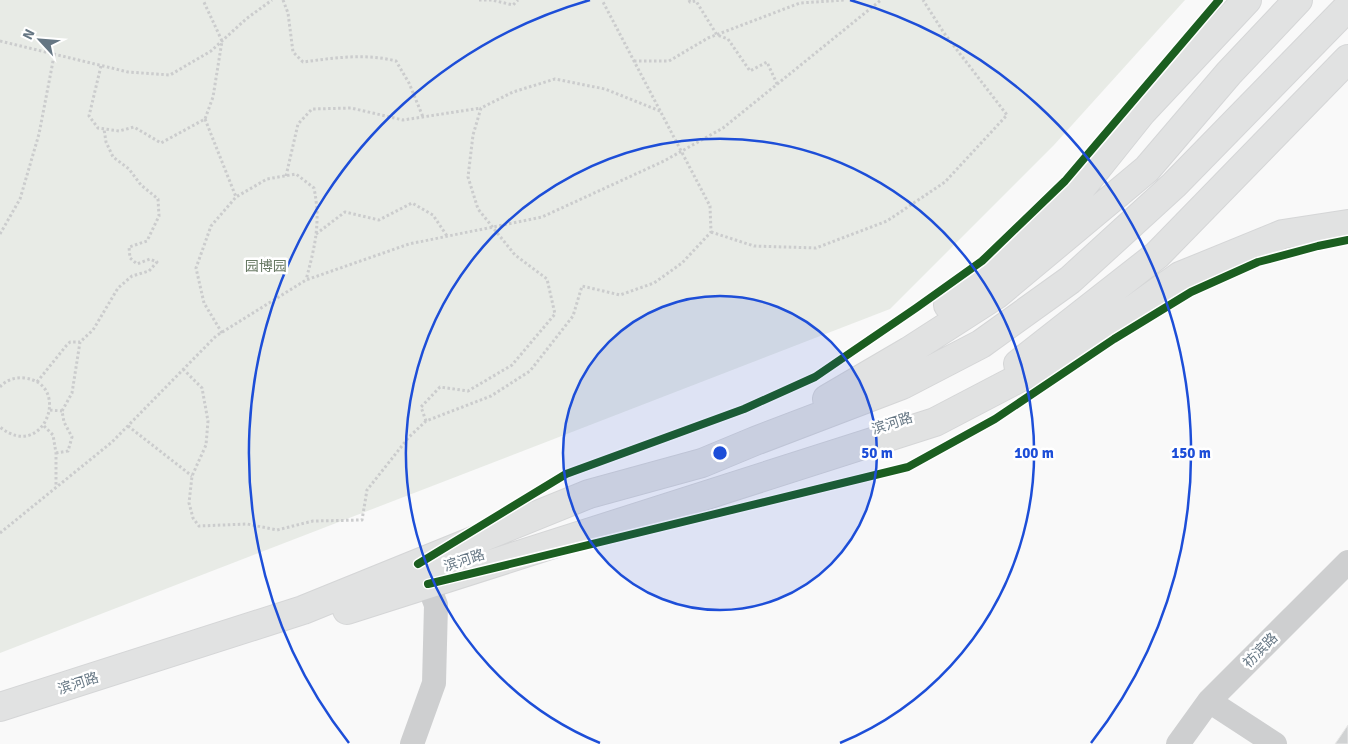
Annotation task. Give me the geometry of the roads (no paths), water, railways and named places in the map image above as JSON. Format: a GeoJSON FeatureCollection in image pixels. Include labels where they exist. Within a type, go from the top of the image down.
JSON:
{"type":"FeatureCollection","features":[{"type":"Feature","properties":{"kind":"main road"},"geometry":{"type":"LineString","coordinates":[[755,441],[976,285],[1074,197],[1142,112],[1247,0]]}},
{"type":"Feature","properties":{"kind":"main road"},"geometry":{"type":"LineString","coordinates":[[755,441],[909,352],[996,295],[1147,169],[1229,73],[1298,0]]}},
{"type":"Feature","properties":{"kind":"main road"},"geometry":{"type":"LineString","coordinates":[[755,441],[902,385],[981,344],[1070,280],[1174,185],[1348,7]]}},
{"type":"Feature","properties":{"kind":"main road"},"geometry":{"type":"LineString","coordinates":[[935,422],[1002,377],[1157,255],[1348,59]]}},
{"type":"Feature","properties":{"kind":"main road"},"geometry":{"type":"LineString","coordinates":[[935,422],[1086,343],[1180,276],[1284,234],[1348,224]]}},
{"type":"Feature","properties":{"kind":"main road","name":"滨河路"},"geometry":{"type":"LineString","coordinates":[[0,721],[935,422]]}},
{"type":"Feature","properties":{"kind":"main road","name":"滨河路"},"geometry":{"type":"LineString","coordinates":[[0,707],[303,610],[589,494],[702,463],[755,441]]}},
{"type":"Feature","properties":{"kind":"street","name":"祊滨路"},"geometry":{"type":"LineString","coordinates":[[1178,744],[1209,701],[1348,562]]}},
{"type":"Feature","properties":{"kind":"street"},"geometry":{"type":"LineString","coordinates":[[412,744],[434,683],[436,605],[428,584]]}},
{"type":"Feature","properties":{"kind":"street"},"geometry":{"type":"LineString","coordinates":[[1209,701],[1275,744]]}},
{"type":"Feature","properties":{"kind":"park label","name":"园博园"},"geometry":{"type":"Point","coordinates":[266,266]}}]}
